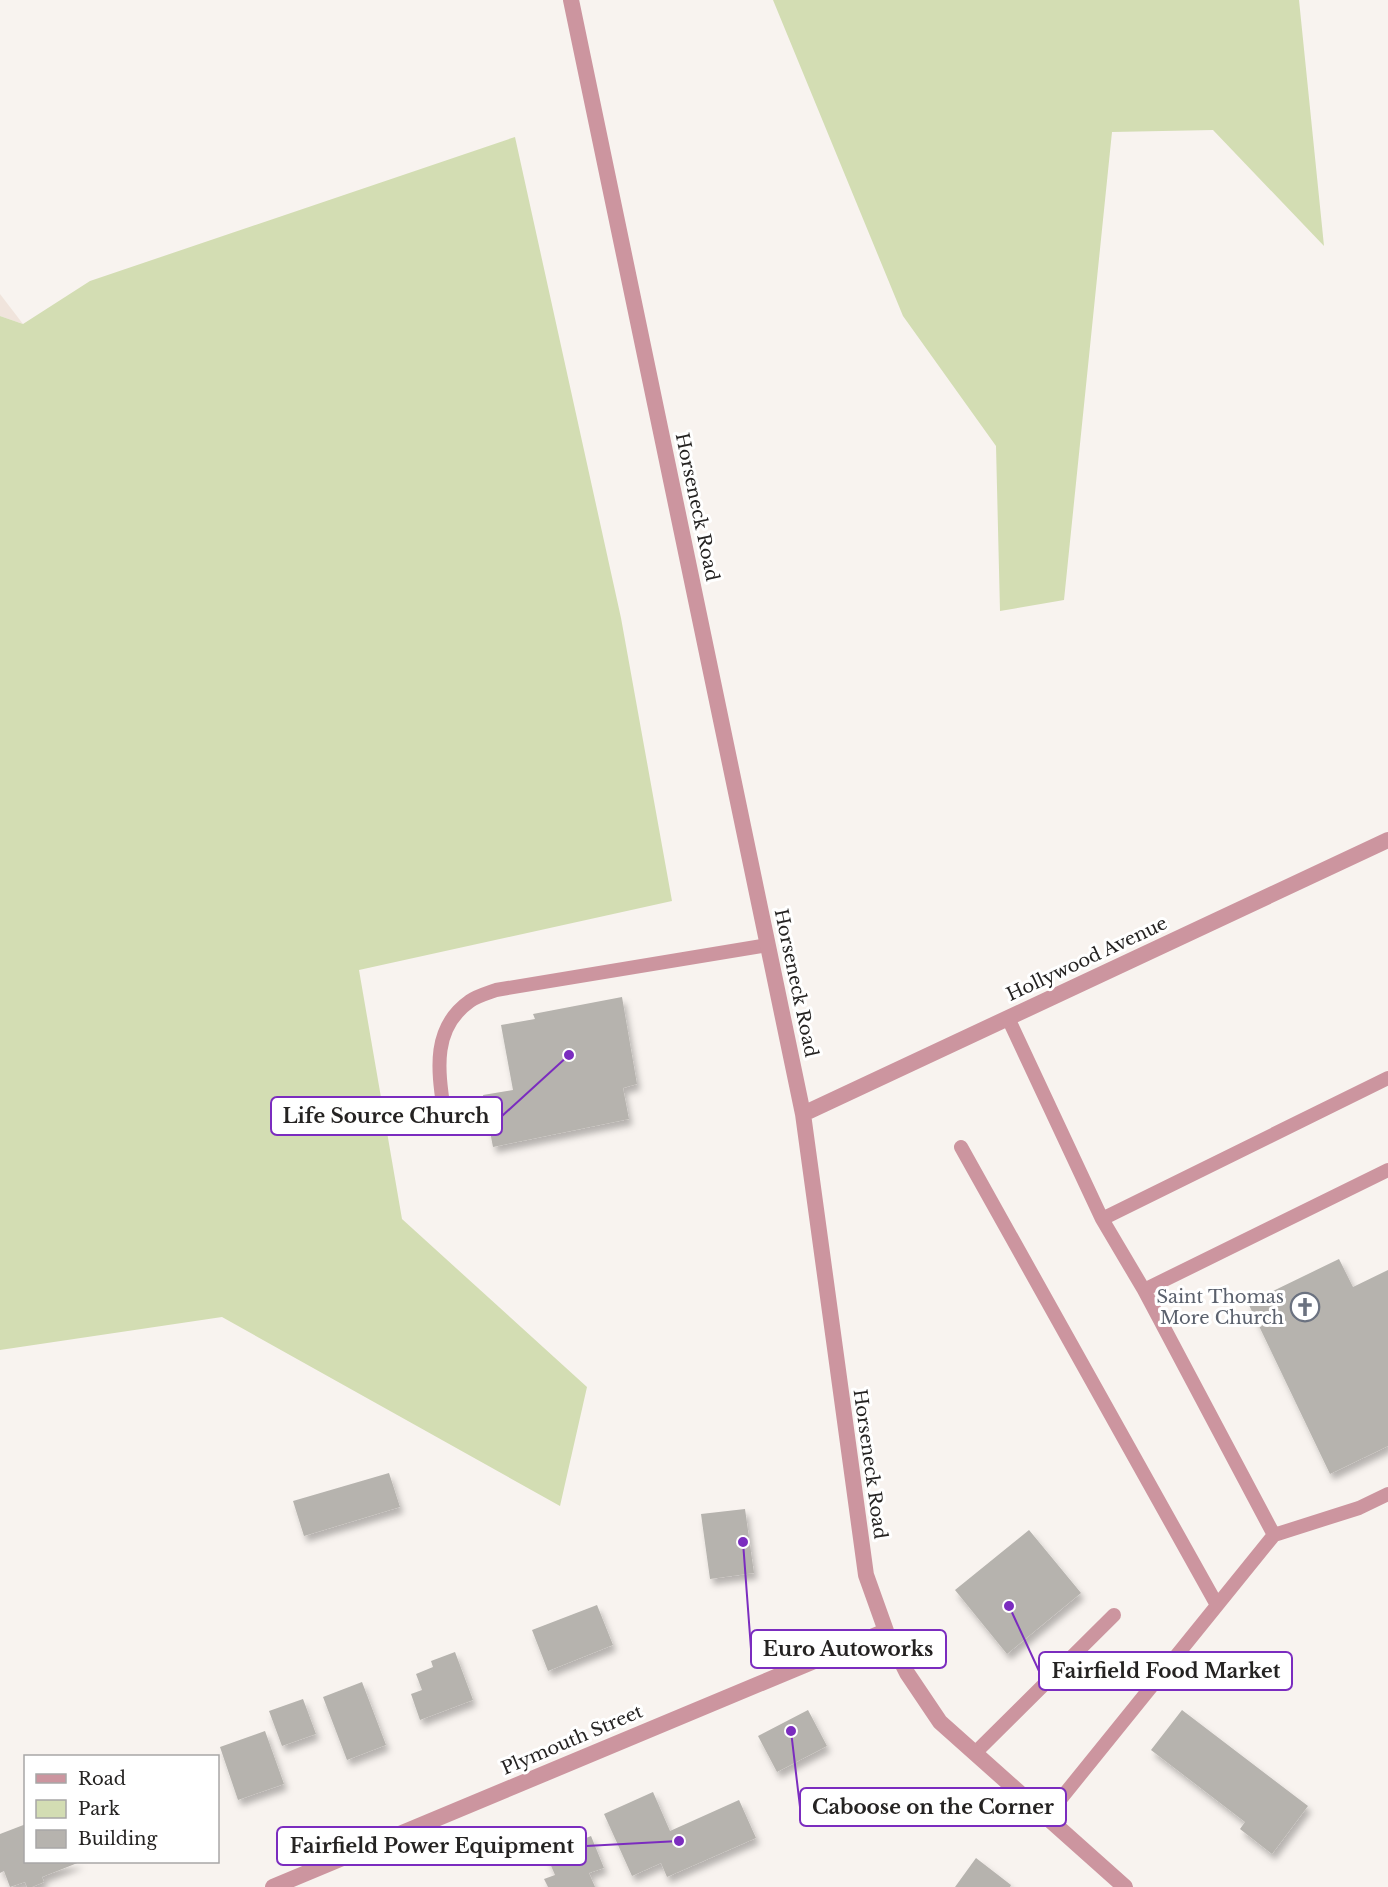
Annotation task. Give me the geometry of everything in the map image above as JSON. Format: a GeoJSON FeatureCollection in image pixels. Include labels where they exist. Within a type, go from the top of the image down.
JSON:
{"type":"FeatureCollection","features":[{"type":"Feature","properties":{"kind":"street","name":"Horseneck Road"},"geometry":{"type":"LineString","coordinates":[[571,0],[803,1114],[866,1575],[886,1631],[908,1673],[940,1722],[1125,1887]]}},
{"type":"Feature","properties":{"kind":"street","name":"Hollywood Avenue"},"geometry":{"type":"LineString","coordinates":[[803,1114],[1388,840]]}},
{"type":"Feature","properties":{"kind":"street","name":"Plymouth Street"},"geometry":{"type":"LineString","coordinates":[[273,1887],[886,1631]]}},
{"type":"Feature","properties":{"kind":"lane"},"geometry":{"type":"LineString","coordinates":[[446,1127],[438,1060],[445,1030],[469,1001],[496,990],[768,945]]}},
{"type":"Feature","properties":{"kind":"lane"},"geometry":{"type":"LineString","coordinates":[[1008,1018],[1102,1219],[1144,1290],[1274,1535]]}},
{"type":"Feature","properties":{"kind":"lane"},"geometry":{"type":"LineString","coordinates":[[1102,1219],[1388,1078]]}},
{"type":"Feature","properties":{"kind":"lane"},"geometry":{"type":"LineString","coordinates":[[961,1147],[1217,1605]]}},
{"type":"Feature","properties":{"kind":"lane"},"geometry":{"type":"LineString","coordinates":[[1144,1290],[1388,1170]]}},
{"type":"Feature","properties":{"kind":"lane"},"geometry":{"type":"LineString","coordinates":[[1046,1816],[1274,1535],[1359,1508],[1388,1494]]}},
{"type":"Feature","properties":{"kind":"lane"},"geometry":{"type":"LineString","coordinates":[[975,1754],[1114,1615]]}},
{"type":"Feature","properties":{"kind":"shaded area"},"geometry":{"type":"Polygon","coordinates":[[[0,294],[23,324],[0,316],[0,294]]]}},
{"type":"Feature","properties":{"kind":"green space"},"geometry":{"type":"Polygon","coordinates":[[[773,0],[1299,0],[1324,246],[1213,130],[1112,132],[1064,600],[1000,611],[996,446],[903,316],[773,0]]]}},
{"type":"Feature","properties":{"kind":"green space"},"geometry":{"type":"Polygon","coordinates":[[[515,137],[621,618],[672,901],[359,970],[402,1219],[587,1387],[560,1506],[222,1317],[0,1350],[0,316],[23,324],[90,281],[515,137]]]}},
{"type":"Feature","properties":{"kind":"building"},"geometry":{"type":"Polygon","coordinates":[[[622,997],[637,1084],[623,1088],[629,1119],[493,1147],[483,1095],[513,1090],[501,1025],[535,1019],[533,1014],[622,997]]]}},
{"type":"Feature","properties":{"kind":"building"},"geometry":{"type":"Polygon","coordinates":[[[1339,1259],[1353,1287],[1388,1270],[1388,1446],[1330,1474],[1248,1303],[1339,1259]]]}},
{"type":"Feature","properties":{"kind":"building"},"geometry":{"type":"Polygon","coordinates":[[[389,1473],[400,1507],[304,1536],[293,1501],[389,1473]]]}},
{"type":"Feature","properties":{"kind":"building"},"geometry":{"type":"Polygon","coordinates":[[[745,1509],[754,1573],[710,1579],[701,1514],[745,1509]]]}},
{"type":"Feature","properties":{"kind":"building"},"geometry":{"type":"Polygon","coordinates":[[[1029,1530],[1081,1593],[1007,1654],[955,1590],[1029,1530]]]}},
{"type":"Feature","properties":{"kind":"building"},"geometry":{"type":"Polygon","coordinates":[[[597,1605],[613,1645],[548,1671],[532,1630],[597,1605]]]}},
{"type":"Feature","properties":{"kind":"building"},"geometry":{"type":"Polygon","coordinates":[[[455,1652],[473,1700],[420,1720],[411,1694],[422,1690],[416,1674],[433,1667],[431,1661],[455,1652]]]}},
{"type":"Feature","properties":{"kind":"building"},"geometry":{"type":"Polygon","coordinates":[[[362,1682],[386,1745],[347,1760],[323,1697],[362,1682]]]}},
{"type":"Feature","properties":{"kind":"building"},"geometry":{"type":"Polygon","coordinates":[[[303,1699],[316,1734],[282,1746],[269,1711],[303,1699]]]}},
{"type":"Feature","properties":{"kind":"building"},"geometry":{"type":"Polygon","coordinates":[[[808,1710],[827,1746],[777,1772],[758,1736],[808,1710]]]}},
{"type":"Feature","properties":{"kind":"building"},"geometry":{"type":"Polygon","coordinates":[[[1182,1710],[1308,1806],[1272,1854],[1240,1829],[1245,1822],[1151,1750],[1182,1710]]]}},
{"type":"Feature","properties":{"kind":"building"},"geometry":{"type":"Polygon","coordinates":[[[265,1731],[284,1784],[238,1800],[220,1747],[265,1731]]]}},
{"type":"Feature","properties":{"kind":"building"},"geometry":{"type":"Polygon","coordinates":[[[653,1792],[670,1831],[739,1800],[756,1838],[667,1877],[661,1863],[632,1876],[604,1814],[653,1792]]]}},
{"type":"Feature","properties":{"kind":"building"},"geometry":{"type":"Polygon","coordinates":[[[24,1825],[24,1863],[77,1863],[42,1877],[44,1882],[32,1887],[27,1887],[25,1882],[10,1887],[4,1871],[0,1873],[0,1834],[24,1825]]]}},
{"type":"Feature","properties":{"kind":"building"},"geometry":{"type":"Polygon","coordinates":[[[591,1836],[604,1868],[589,1873],[595,1887],[548,1887],[544,1879],[555,1875],[546,1854],[591,1836]]]}},
{"type":"Feature","properties":{"kind":"building"},"geometry":{"type":"Polygon","coordinates":[[[976,1858],[1011,1885],[1010,1887],[955,1887],[976,1858]]]}},
{"type":"Feature","properties":{"kind":"place","name":"Life Source Church"},"geometry":{"type":"Point","coordinates":[569,1055]}},
{"type":"Feature","properties":{"kind":"place","name":"Saint Thomas More Church"},"geometry":{"type":"Point","coordinates":[1305,1307]}},
{"type":"Feature","properties":{"kind":"place","name":"Euro Autoworks"},"geometry":{"type":"Point","coordinates":[743,1542]}},
{"type":"Feature","properties":{"kind":"place","name":"Fairfield Food Market"},"geometry":{"type":"Point","coordinates":[1009,1606]}},
{"type":"Feature","properties":{"kind":"place","name":"Caboose on the Corner"},"geometry":{"type":"Point","coordinates":[791,1731]}},
{"type":"Feature","properties":{"kind":"place","name":"Fairfield Power Equipment"},"geometry":{"type":"Point","coordinates":[679,1841]}}]}
